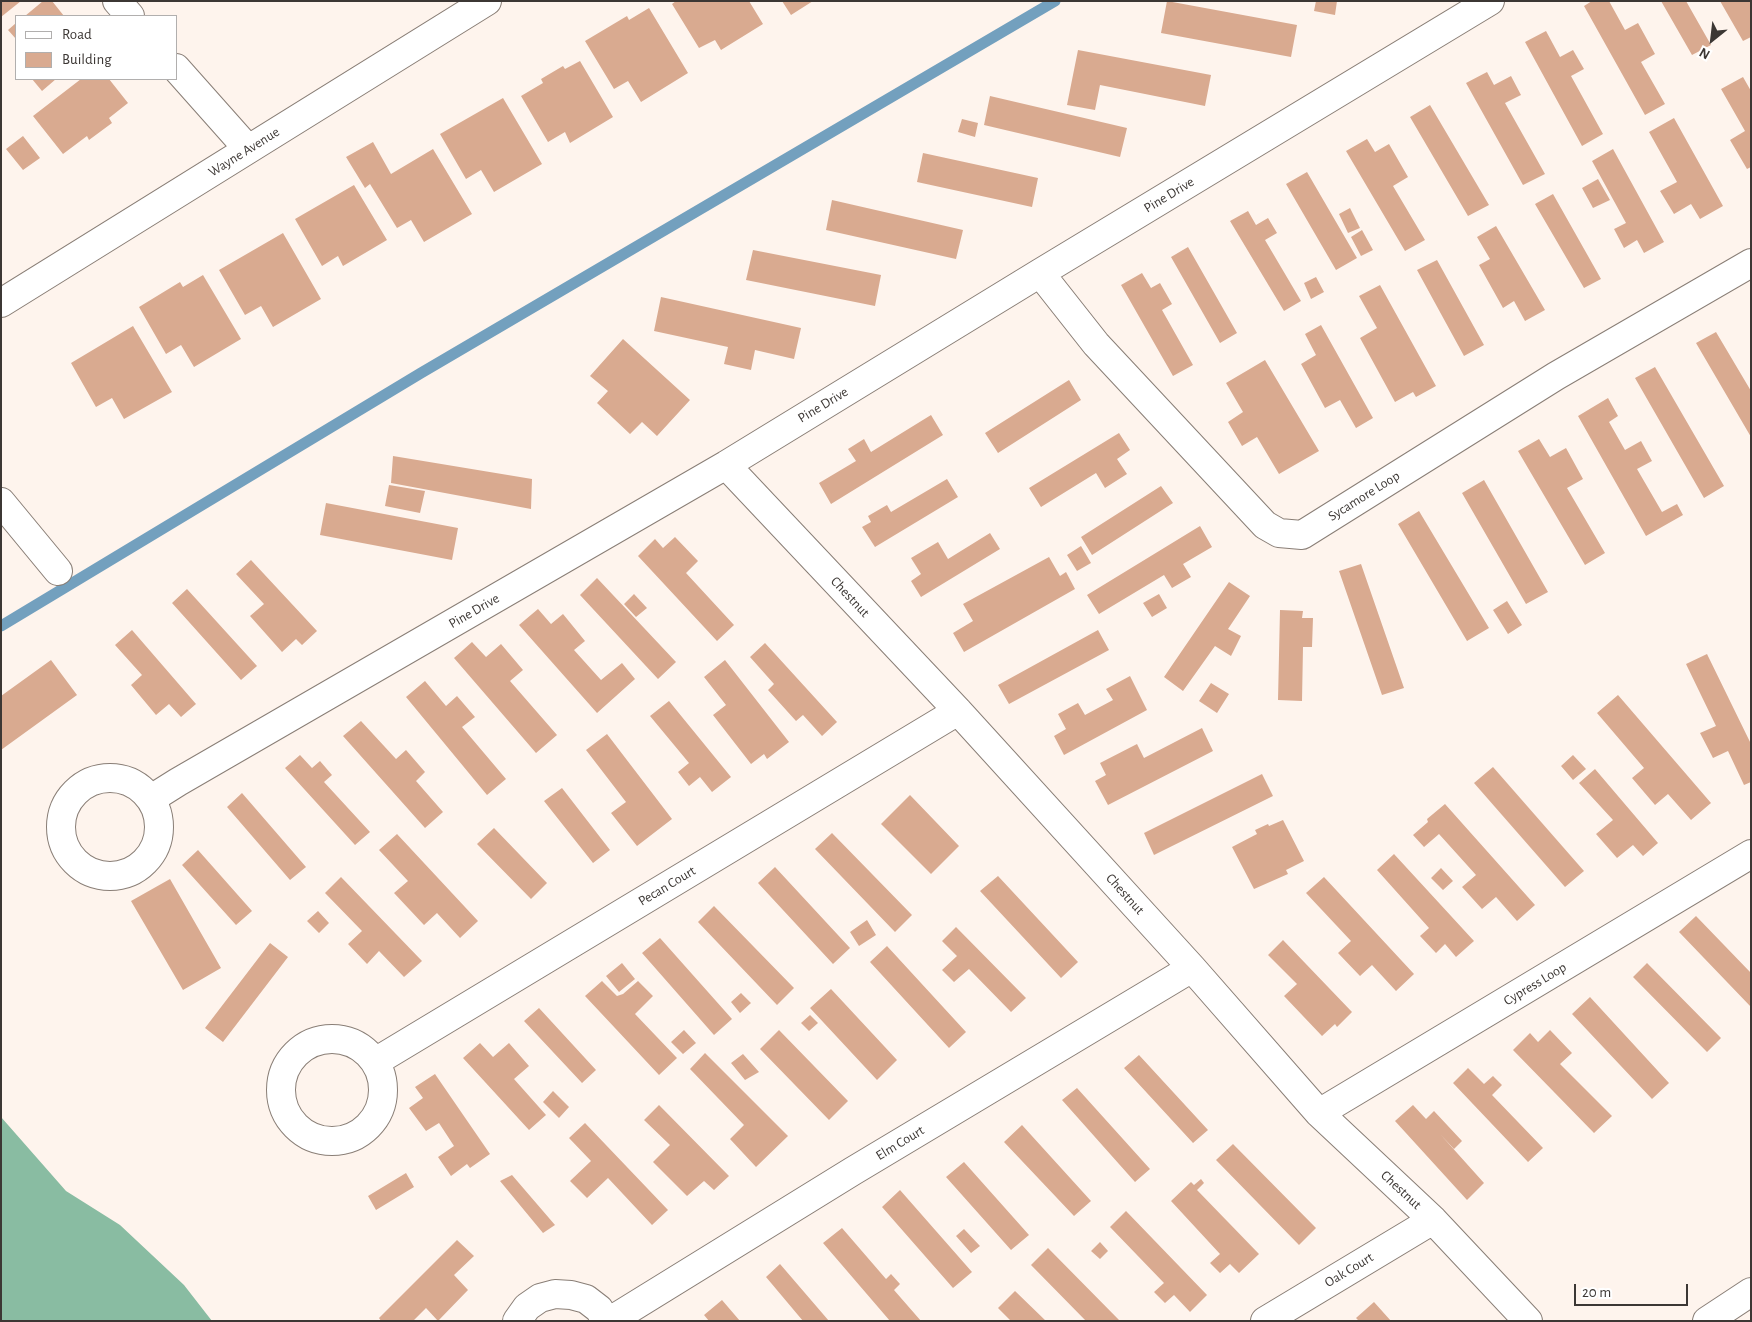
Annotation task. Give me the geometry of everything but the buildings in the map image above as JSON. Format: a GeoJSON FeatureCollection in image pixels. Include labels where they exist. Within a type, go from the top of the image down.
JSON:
{"type":"FeatureCollection","features":[{"type":"Feature","properties":{"kind":"street"},"geometry":{"type":"LineString","coordinates":[[117,1],[129,15]]}},
{"type":"Feature","properties":{"kind":"street","name":"Wayne Avenue"},"geometry":{"type":"LineString","coordinates":[[1,302],[487,1]]}},
{"type":"Feature","properties":{"kind":"street","name":"Pine Drive"},"geometry":{"type":"LineString","coordinates":[[151,799],[726,465],[1040,272],[1490,1]]}},
{"type":"Feature","properties":{"kind":"street"},"geometry":{"type":"LineString","coordinates":[[178,70],[248,149]]}},
{"type":"Feature","properties":{"kind":"street","name":"Sycamore Loop"},"geometry":{"type":"LineString","coordinates":[[1040,272],[1096,344],[1265,525],[1279,533],[1302,535],[1556,376],[1751,263]]}},
{"type":"Feature","properties":{"kind":"street","name":"Chestnut"},"geometry":{"type":"LineString","coordinates":[[726,465],[958,711],[1192,968],[1319,1113],[1433,1220],[1528,1321]]}},
{"type":"Feature","properties":{"kind":"street"},"geometry":{"type":"LineString","coordinates":[[1,502],[58,571]]}},
{"type":"Feature","properties":{"kind":"street","name":"Pecan Court"},"geometry":{"type":"LineString","coordinates":[[375,1062],[958,711]]}},
{"type":"Feature","properties":{"kind":"street","name":"Cypress Loop"},"geometry":{"type":"LineString","coordinates":[[1319,1113],[1751,854]]}},
{"type":"Feature","properties":{"kind":"street","name":"Elm Court"},"geometry":{"type":"LineString","coordinates":[[610,1321],[853,1171],[1192,968]]}},
{"type":"Feature","properties":{"kind":"street","name":"Oak Court"},"geometry":{"type":"LineString","coordinates":[[1265,1321],[1433,1220]]}},
{"type":"Feature","properties":{"kind":"street"},"geometry":{"type":"LineString","coordinates":[[1707,1321],[1751,1292]]}},
{"type":"Feature","properties":{"kind":"street"},"geometry":{"type":"LineString","coordinates":[[517,1321],[527,1308],[540,1298],[555,1294],[571,1294],[586,1300],[598,1309],[606,1321]]}},
{"type":"Feature","properties":{"kind":"green space"},"geometry":{"type":"Polygon","coordinates":[[[1,1117],[66,1191],[120,1225],[184,1285],[212,1321],[1,1321],[1,1117]]]}},
{"type":"Feature","properties":{"kind":"waterway"},"geometry":{"type":"LineString","coordinates":[[1,626],[421,373],[1055,1]]}}]}
